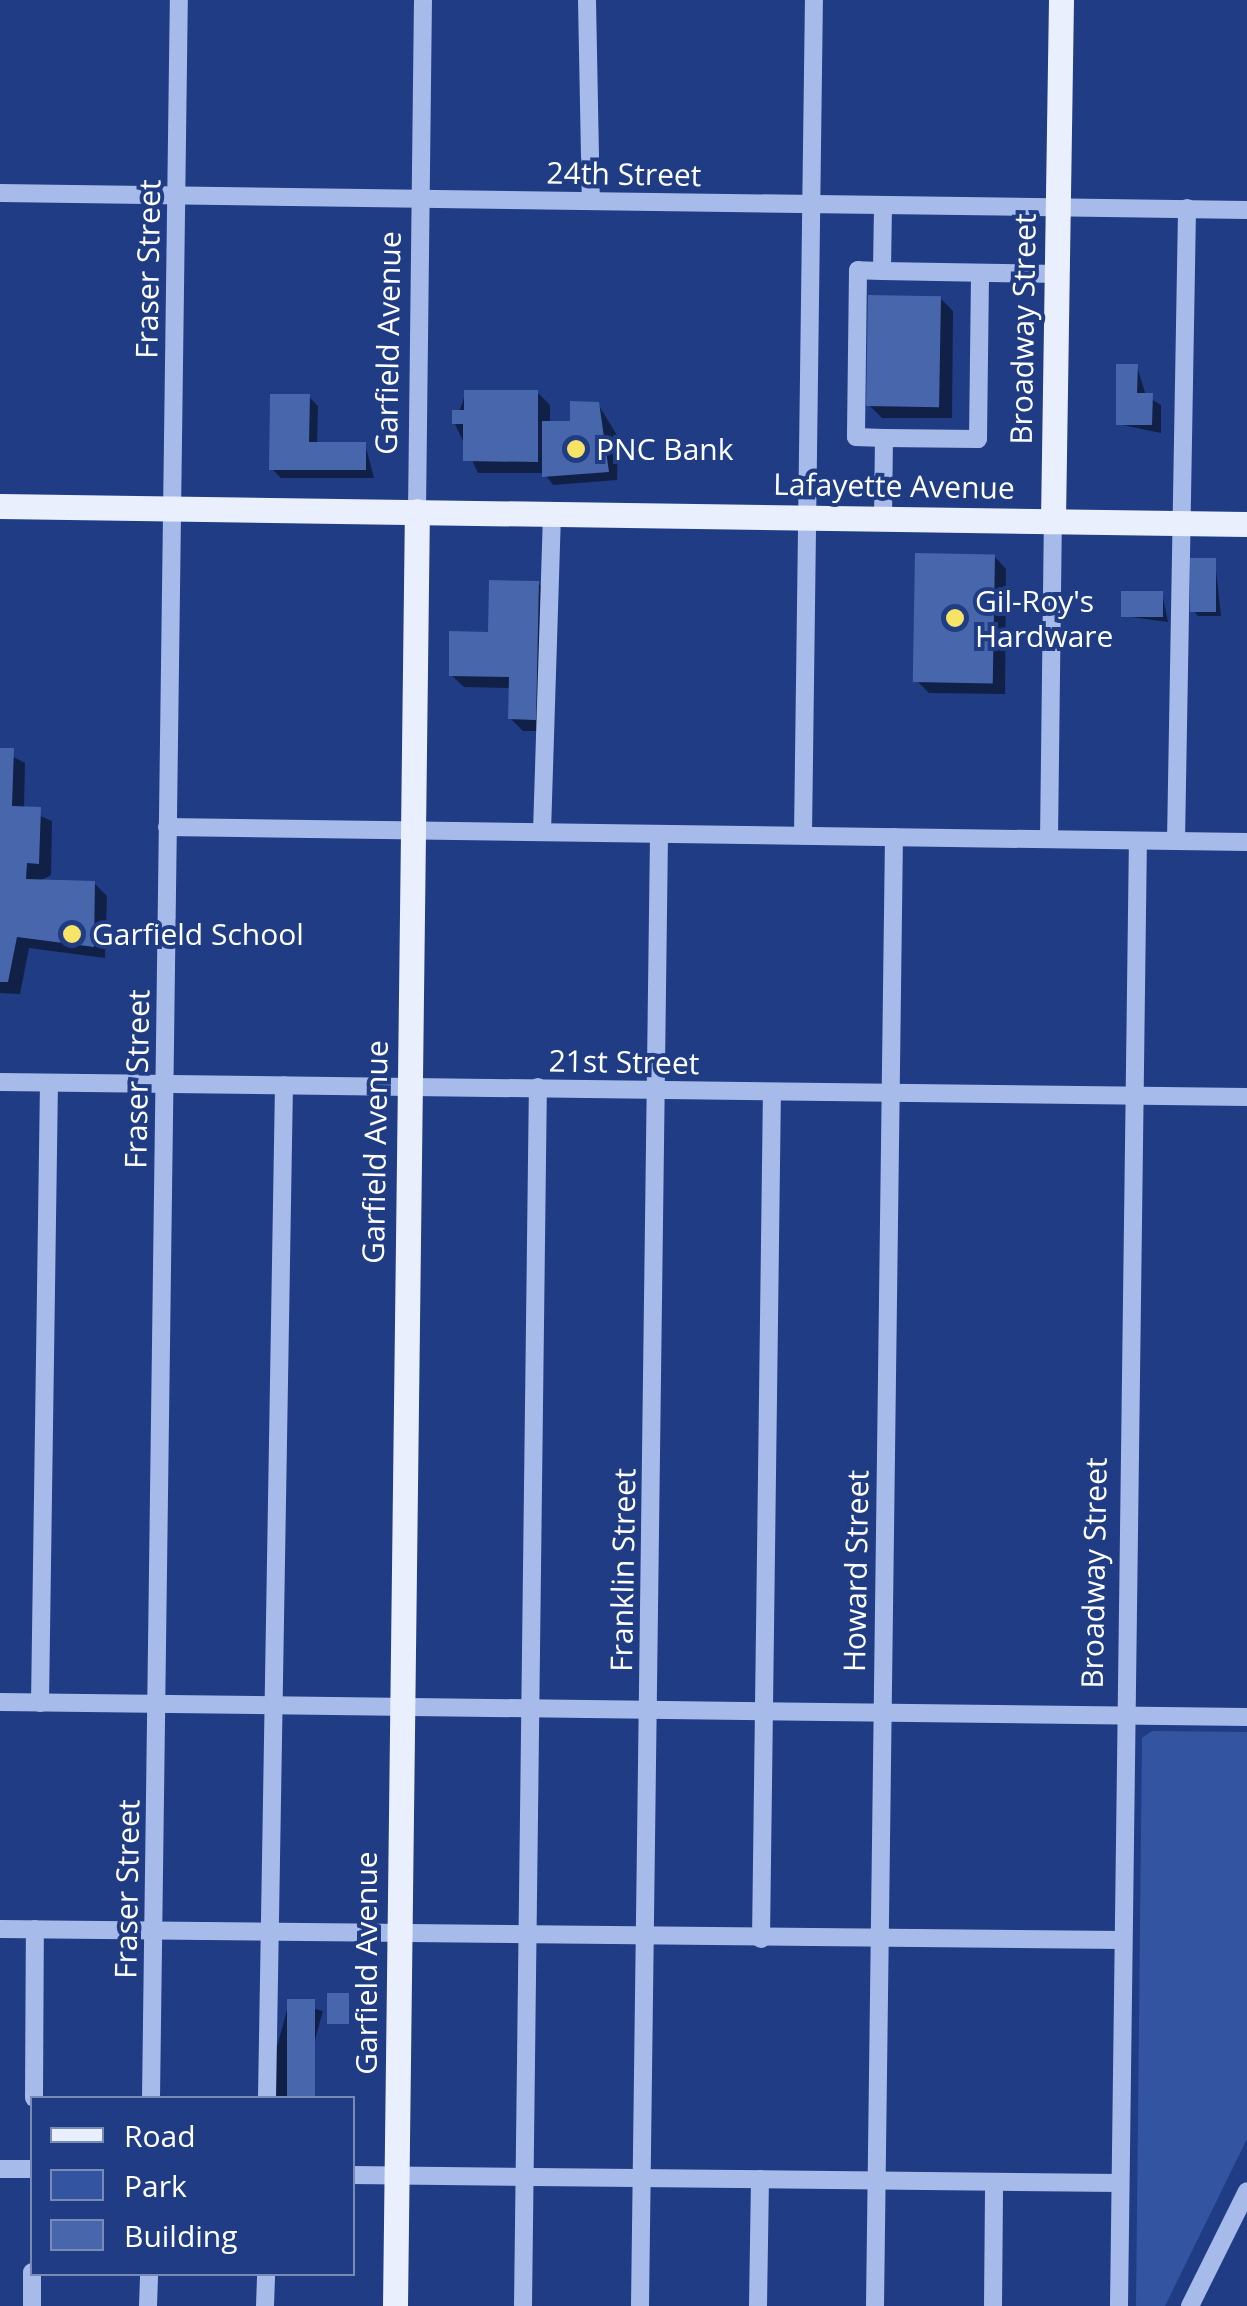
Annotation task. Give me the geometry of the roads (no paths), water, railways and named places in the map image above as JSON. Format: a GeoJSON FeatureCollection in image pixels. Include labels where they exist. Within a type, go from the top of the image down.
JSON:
{"type":"FeatureCollection","features":[{"type":"Feature","properties":{"kind":"main road","name":"Broadway Street"},"geometry":{"type":"LineString","coordinates":[[1053,520],[1061,0]]}},
{"type":"Feature","properties":{"kind":"main road","name":"Lafayette Avenue"},"geometry":{"type":"LineString","coordinates":[[0,506],[1247,524]]}},
{"type":"Feature","properties":{"kind":"main road","name":"Garfield Avenue"},"geometry":{"type":"LineString","coordinates":[[395,2306],[416,511]]}},
{"type":"Feature","properties":{"kind":"street","name":"Fraser Street"},"geometry":{"type":"LineString","coordinates":[[151,2096],[179,0]]}},
{"type":"Feature","properties":{"kind":"street","name":"Garfield Avenue"},"geometry":{"type":"LineString","coordinates":[[416,511],[423,0]]}},
{"type":"Feature","properties":{"kind":"street"},"geometry":{"type":"LineString","coordinates":[[587,0],[591,200]]}},
{"type":"Feature","properties":{"kind":"street"},"geometry":{"type":"LineString","coordinates":[[803,834],[814,0]]}},
{"type":"Feature","properties":{"kind":"street","name":"24th Street"},"geometry":{"type":"LineString","coordinates":[[0,194],[1247,210]]}},
{"type":"Feature","properties":{"kind":"street"},"geometry":{"type":"LineString","coordinates":[[882,271],[883,206]]}},
{"type":"Feature","properties":{"kind":"street"},"geometry":{"type":"LineString","coordinates":[[1176,841],[1187,208]]}},
{"type":"Feature","properties":{"kind":"street"},"geometry":{"type":"LineString","coordinates":[[980,273],[978,439],[856,437],[858,270],[1056,274]]}},
{"type":"Feature","properties":{"kind":"street"},"geometry":{"type":"LineString","coordinates":[[883,518],[884,438]]}},
{"type":"Feature","properties":{"kind":"street"},"geometry":{"type":"LineString","coordinates":[[542,832],[552,512]]}},
{"type":"Feature","properties":{"kind":"street","name":"Broadway Street"},"geometry":{"type":"LineString","coordinates":[[1050,839],[1053,520]]}},
{"type":"Feature","properties":{"kind":"street"},"geometry":{"type":"LineString","coordinates":[[167,827],[1247,842]]}},
{"type":"Feature","properties":{"kind":"street","name":"Franklin Street"},"geometry":{"type":"LineString","coordinates":[[640,2306],[659,834]]}},
{"type":"Feature","properties":{"kind":"street","name":"Howard Street"},"geometry":{"type":"LineString","coordinates":[[875,2306],[894,837]]}},
{"type":"Feature","properties":{"kind":"street","name":"Broadway Street"},"geometry":{"type":"LineString","coordinates":[[1119,2306],[1138,841]]}},
{"type":"Feature","properties":{"kind":"street","name":"21st Street"},"geometry":{"type":"LineString","coordinates":[[0,1082],[538,1087],[890,1096],[1247,1097]]}},
{"type":"Feature","properties":{"kind":"street"},"geometry":{"type":"LineString","coordinates":[[40,1704],[48,1083]]}},
{"type":"Feature","properties":{"kind":"street"},"geometry":{"type":"LineString","coordinates":[[267,2096],[270,1706],[284,1085]]}},
{"type":"Feature","properties":{"kind":"street"},"geometry":{"type":"LineString","coordinates":[[524,2306],[538,1087]]}},
{"type":"Feature","properties":{"kind":"street"},"geometry":{"type":"LineString","coordinates":[[761,1939],[772,1093]]}},
{"type":"Feature","properties":{"kind":"street"},"geometry":{"type":"LineString","coordinates":[[0,1702],[648,1713],[1247,1717]]}},
{"type":"Feature","properties":{"kind":"street"},"geometry":{"type":"LineString","coordinates":[[0,1929],[879,1941],[1122,1940]]}},
{"type":"Feature","properties":{"kind":"street"},"geometry":{"type":"LineString","coordinates":[[34,2096],[36,1929]]}},
{"type":"Feature","properties":{"kind":"street"},"geometry":{"type":"LineString","coordinates":[[0,2169],[30,2170]]}},
{"type":"Feature","properties":{"kind":"street"},"geometry":{"type":"LineString","coordinates":[[355,2175],[1120,2182]]}},
{"type":"Feature","properties":{"kind":"street"},"geometry":{"type":"LineString","coordinates":[[758,2306],[760,2179]]}},
{"type":"Feature","properties":{"kind":"street"},"geometry":{"type":"LineString","coordinates":[[993,2306],[994,2182]]}},
{"type":"Feature","properties":{"kind":"street"},"geometry":{"type":"LineString","coordinates":[[1190,2306],[1247,2191]]}},
{"type":"Feature","properties":{"kind":"street"},"geometry":{"type":"LineString","coordinates":[[32,2276],[32,2306]]}},
{"type":"Feature","properties":{"kind":"street"},"geometry":{"type":"LineString","coordinates":[[148,2306],[149,2276]]}},
{"type":"Feature","properties":{"kind":"street"},"geometry":{"type":"LineString","coordinates":[[265,2306],[266,2276]]}},
{"type":"Feature","properties":{"kind":"place","name":"PNC Bank"},"geometry":{"type":"Point","coordinates":[576,449]}},
{"type":"Feature","properties":{"kind":"place","name":"Gil-Roy's Hardware"},"geometry":{"type":"Point","coordinates":[955,618]}},
{"type":"Feature","properties":{"kind":"place","name":"Garfield School"},"geometry":{"type":"Point","coordinates":[72,934]}}]}
